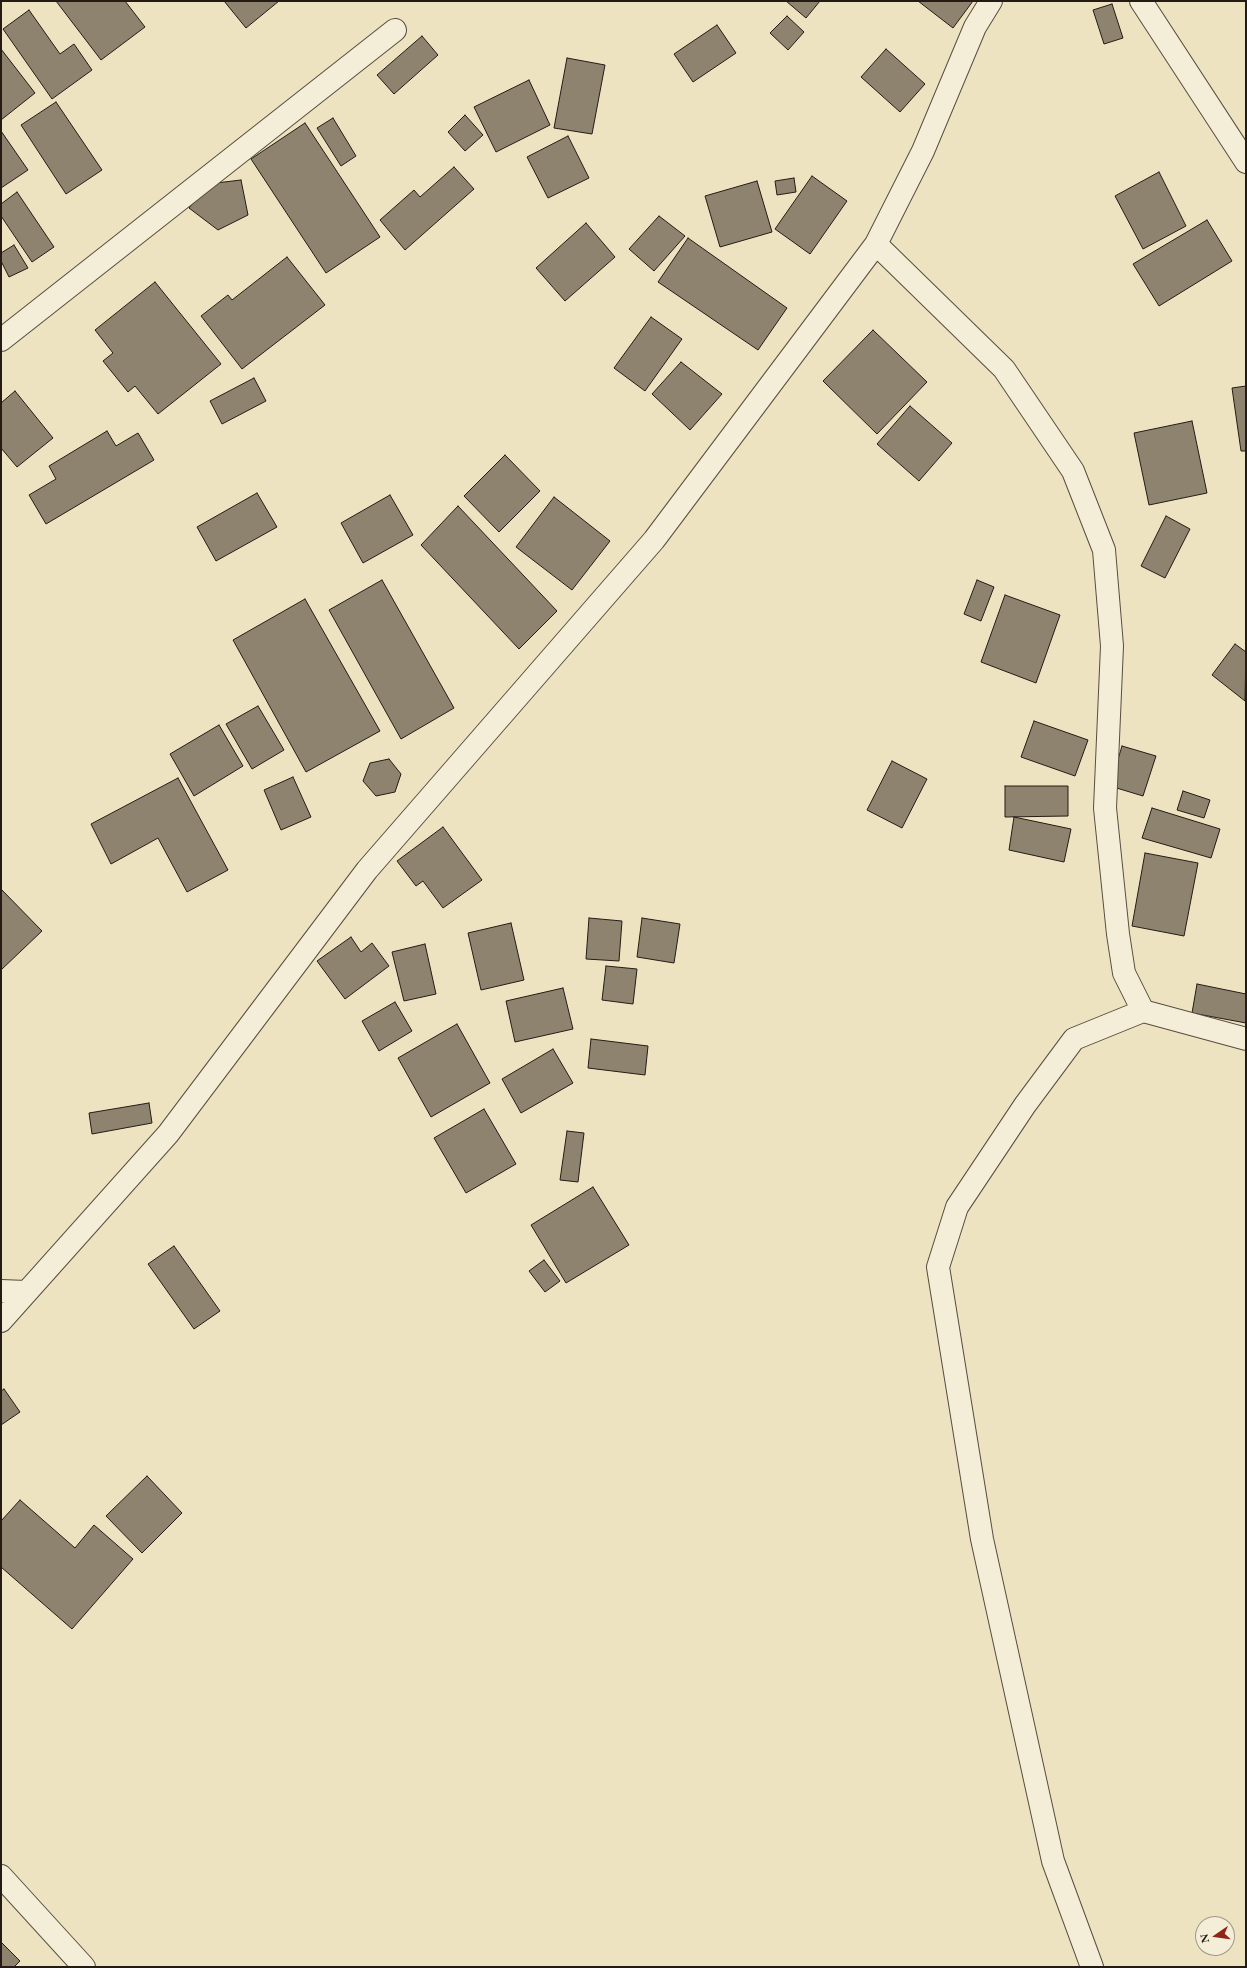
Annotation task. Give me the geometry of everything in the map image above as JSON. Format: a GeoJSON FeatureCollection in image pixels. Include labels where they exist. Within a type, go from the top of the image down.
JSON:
{"type":"FeatureCollection","features":[{"type":"Feature","properties":{"kind":"street"},"geometry":{"type":"LineString","coordinates":[[1,1321],[168,1134],[367,870],[654,540],[876,244],[923,151],[975,27],[991,1]]}},
{"type":"Feature","properties":{"kind":"street"},"geometry":{"type":"LineString","coordinates":[[1141,1],[1246,162]]}},
{"type":"Feature","properties":{"kind":"street"},"geometry":{"type":"LineString","coordinates":[[1,340],[395,30]]}},
{"type":"Feature","properties":{"kind":"street"},"geometry":{"type":"LineString","coordinates":[[876,244],[1004,370],[1073,471],[1104,550],[1112,646],[1105,808],[1118,934],[1124,973],[1144,1011]]}},
{"type":"Feature","properties":{"kind":"street"},"geometry":{"type":"LineString","coordinates":[[1092,1967],[1053,1861],[982,1539],[938,1267],[957,1207],[1025,1105],[1074,1039],[1144,1011],[1246,1039]]}},
{"type":"Feature","properties":{"kind":"street"},"geometry":{"type":"LineString","coordinates":[[1,1292],[26,1292]]}},
{"type":"Feature","properties":{"kind":"street"},"geometry":{"type":"LineString","coordinates":[[1,1876],[84,1967]]}},
{"type":"Feature","properties":{"kind":"building"},"geometry":{"type":"Polygon","coordinates":[[[56,1],[125,1],[145,27],[101,60],[56,1]]]}},
{"type":"Feature","properties":{"kind":"building"},"geometry":{"type":"Polygon","coordinates":[[[224,1],[279,1],[246,28],[224,1]]]}},
{"type":"Feature","properties":{"kind":"building"},"geometry":{"type":"Polygon","coordinates":[[[786,1],[820,1],[806,18],[786,1]]]}},
{"type":"Feature","properties":{"kind":"building"},"geometry":{"type":"Polygon","coordinates":[[[918,1],[973,1],[953,28],[918,1]]]}},
{"type":"Feature","properties":{"kind":"building"},"geometry":{"type":"Polygon","coordinates":[[[1112,4],[1123,38],[1104,44],[1093,10],[1112,4]]]}},
{"type":"Feature","properties":{"kind":"building"},"geometry":{"type":"Polygon","coordinates":[[[29,10],[60,54],[74,44],[92,70],[52,99],[3,29],[29,10]]]}},
{"type":"Feature","properties":{"kind":"building"},"geometry":{"type":"Polygon","coordinates":[[[787,16],[804,32],[788,50],[770,33],[787,16]]]}},
{"type":"Feature","properties":{"kind":"building"},"geometry":{"type":"Polygon","coordinates":[[[717,25],[736,53],[693,82],[674,54],[717,25]]]}},
{"type":"Feature","properties":{"kind":"building"},"geometry":{"type":"Polygon","coordinates":[[[422,36],[438,55],[394,94],[377,75],[422,36]]]}},
{"type":"Feature","properties":{"kind":"building"},"geometry":{"type":"Polygon","coordinates":[[[1,49],[35,93],[1,120],[1,49]]]}},
{"type":"Feature","properties":{"kind":"building"},"geometry":{"type":"Polygon","coordinates":[[[886,49],[925,84],[900,112],[861,77],[886,49]]]}},
{"type":"Feature","properties":{"kind":"building"},"geometry":{"type":"Polygon","coordinates":[[[567,58],[605,65],[592,134],[554,128],[567,58]]]}},
{"type":"Feature","properties":{"kind":"building"},"geometry":{"type":"Polygon","coordinates":[[[529,80],[550,125],[496,152],[474,107],[529,80]]]}},
{"type":"Feature","properties":{"kind":"building"},"geometry":{"type":"Polygon","coordinates":[[[56,102],[102,170],[66,194],[21,125],[56,102]]]}},
{"type":"Feature","properties":{"kind":"building"},"geometry":{"type":"Polygon","coordinates":[[[465,115],[483,135],[465,151],[448,132],[465,115]]]}},
{"type":"Feature","properties":{"kind":"building"},"geometry":{"type":"Polygon","coordinates":[[[333,118],[356,156],[341,166],[317,128],[333,118]]]}},
{"type":"Feature","properties":{"kind":"building"},"geometry":{"type":"Polygon","coordinates":[[[305,123],[380,237],[326,273],[251,159],[305,123]]]}},
{"type":"Feature","properties":{"kind":"building"},"geometry":{"type":"Polygon","coordinates":[[[1,131],[28,170],[1,188],[1,131]]]}},
{"type":"Feature","properties":{"kind":"building"},"geometry":{"type":"Polygon","coordinates":[[[568,136],[589,178],[548,198],[527,157],[568,136]]]}},
{"type":"Feature","properties":{"kind":"building"},"geometry":{"type":"Polygon","coordinates":[[[454,167],[474,189],[405,250],[380,220],[414,190],[420,197],[454,167]]]}},
{"type":"Feature","properties":{"kind":"building"},"geometry":{"type":"Polygon","coordinates":[[[1159,172],[1186,226],[1143,249],[1115,196],[1159,172]]]}},
{"type":"Feature","properties":{"kind":"building"},"geometry":{"type":"Polygon","coordinates":[[[812,176],[847,201],[810,254],[775,229],[812,176]]]}},
{"type":"Feature","properties":{"kind":"building"},"geometry":{"type":"Polygon","coordinates":[[[794,178],[796,192],[777,195],[775,181],[794,178]]]}},
{"type":"Feature","properties":{"kind":"building"},"geometry":{"type":"Polygon","coordinates":[[[241,180],[248,215],[218,230],[189,208],[208,184],[241,180]]]}},
{"type":"Feature","properties":{"kind":"building"},"geometry":{"type":"Polygon","coordinates":[[[757,181],[772,232],[720,247],[705,196],[757,181]]]}},
{"type":"Feature","properties":{"kind":"building"},"geometry":{"type":"Polygon","coordinates":[[[17,192],[54,247],[32,262],[1,216],[1,204],[17,192]]]}},
{"type":"Feature","properties":{"kind":"building"},"geometry":{"type":"Polygon","coordinates":[[[659,216],[685,236],[654,271],[629,249],[659,216]]]}},
{"type":"Feature","properties":{"kind":"building"},"geometry":{"type":"Polygon","coordinates":[[[1207,220],[1232,261],[1159,306],[1133,264],[1207,220]]]}},
{"type":"Feature","properties":{"kind":"building"},"geometry":{"type":"Polygon","coordinates":[[[586,223],[615,257],[565,301],[536,268],[586,223]]]}},
{"type":"Feature","properties":{"kind":"building"},"geometry":{"type":"Polygon","coordinates":[[[688,238],[787,308],[758,350],[658,282],[688,238]]]}},
{"type":"Feature","properties":{"kind":"building"},"geometry":{"type":"Polygon","coordinates":[[[14,245],[28,268],[9,277],[1,261],[1,253],[14,245]]]}},
{"type":"Feature","properties":{"kind":"building"},"geometry":{"type":"Polygon","coordinates":[[[287,257],[325,305],[242,369],[201,316],[228,295],[232,300],[287,257]]]}},
{"type":"Feature","properties":{"kind":"building"},"geometry":{"type":"Polygon","coordinates":[[[155,282],[221,364],[158,414],[135,386],[128,392],[103,361],[113,353],[95,330],[155,282]]]}},
{"type":"Feature","properties":{"kind":"building"},"geometry":{"type":"Polygon","coordinates":[[[651,317],[682,339],[645,391],[614,368],[651,317]]]}},
{"type":"Feature","properties":{"kind":"building"},"geometry":{"type":"Polygon","coordinates":[[[873,330],[927,382],[877,434],[823,381],[873,330]]]}},
{"type":"Feature","properties":{"kind":"building"},"geometry":{"type":"Polygon","coordinates":[[[681,362],[722,394],[690,430],[652,394],[681,362]]]}},
{"type":"Feature","properties":{"kind":"building"},"geometry":{"type":"Polygon","coordinates":[[[254,378],[266,401],[222,424],[210,401],[254,378]]]}},
{"type":"Feature","properties":{"kind":"building"},"geometry":{"type":"Polygon","coordinates":[[[1246,386],[1246,451],[1241,451],[1232,388],[1246,386]]]}},
{"type":"Feature","properties":{"kind":"building"},"geometry":{"type":"Polygon","coordinates":[[[15,391],[53,438],[17,467],[1,448],[1,403],[15,391]]]}},
{"type":"Feature","properties":{"kind":"building"},"geometry":{"type":"Polygon","coordinates":[[[910,406],[952,443],[919,481],[877,444],[910,406]]]}},
{"type":"Feature","properties":{"kind":"building"},"geometry":{"type":"Polygon","coordinates":[[[1192,421],[1207,493],[1149,505],[1134,433],[1192,421]]]}},
{"type":"Feature","properties":{"kind":"building"},"geometry":{"type":"Polygon","coordinates":[[[107,431],[116,446],[138,433],[154,460],[46,524],[29,495],[56,479],[49,466],[107,431]]]}},
{"type":"Feature","properties":{"kind":"building"},"geometry":{"type":"Polygon","coordinates":[[[505,455],[540,491],[499,532],[464,496],[505,455]]]}},
{"type":"Feature","properties":{"kind":"building"},"geometry":{"type":"Polygon","coordinates":[[[257,493],[277,527],[216,561],[197,527],[257,493]]]}},
{"type":"Feature","properties":{"kind":"building"},"geometry":{"type":"Polygon","coordinates":[[[390,495],[413,535],[363,563],[341,523],[390,495]]]}},
{"type":"Feature","properties":{"kind":"building"},"geometry":{"type":"Polygon","coordinates":[[[554,497],[610,541],[572,590],[516,547],[554,497]]]}},
{"type":"Feature","properties":{"kind":"building"},"geometry":{"type":"Polygon","coordinates":[[[458,506],[557,611],[519,649],[421,545],[458,506]]]}},
{"type":"Feature","properties":{"kind":"building"},"geometry":{"type":"Polygon","coordinates":[[[1166,516],[1190,529],[1165,578],[1141,566],[1166,516]]]}},
{"type":"Feature","properties":{"kind":"building"},"geometry":{"type":"Polygon","coordinates":[[[382,580],[454,708],[401,739],[329,610],[382,580]]]}},
{"type":"Feature","properties":{"kind":"building"},"geometry":{"type":"Polygon","coordinates":[[[977,580],[994,587],[981,621],[964,614],[977,580]]]}},
{"type":"Feature","properties":{"kind":"building"},"geometry":{"type":"Polygon","coordinates":[[[1005,595],[1060,615],[1036,683],[981,662],[1005,595]]]}},
{"type":"Feature","properties":{"kind":"building"},"geometry":{"type":"Polygon","coordinates":[[[305,599],[380,731],[306,772],[233,640],[305,599]]]}},
{"type":"Feature","properties":{"kind":"building"},"geometry":{"type":"Polygon","coordinates":[[[1235,644],[1246,652],[1245,701],[1212,675],[1235,644]]]}},
{"type":"Feature","properties":{"kind":"building"},"geometry":{"type":"Polygon","coordinates":[[[258,706],[284,750],[252,769],[226,724],[258,706]]]}},
{"type":"Feature","properties":{"kind":"building"},"geometry":{"type":"Polygon","coordinates":[[[1034,721],[1088,740],[1075,776],[1021,757],[1034,721]]]}},
{"type":"Feature","properties":{"kind":"building"},"geometry":{"type":"Polygon","coordinates":[[[219,725],[243,766],[194,796],[170,754],[219,725]]]}},
{"type":"Feature","properties":{"kind":"building"},"geometry":{"type":"Polygon","coordinates":[[[1122,746],[1156,756],[1143,796],[1110,786],[1122,746]]]}},
{"type":"Feature","properties":{"kind":"building"},"geometry":{"type":"Polygon","coordinates":[[[389,759],[401,774],[395,792],[376,796],[363,781],[370,763],[389,759]]]}},
{"type":"Feature","properties":{"kind":"building"},"geometry":{"type":"Polygon","coordinates":[[[892,761],[927,779],[902,828],[867,810],[892,761]]]}},
{"type":"Feature","properties":{"kind":"building"},"geometry":{"type":"Polygon","coordinates":[[[293,777],[311,817],[281,830],[264,790],[293,777]]]}},
{"type":"Feature","properties":{"kind":"building"},"geometry":{"type":"Polygon","coordinates":[[[178,778],[228,870],[187,892],[158,838],[111,864],[91,824],[178,778]]]}},
{"type":"Feature","properties":{"kind":"building"},"geometry":{"type":"Polygon","coordinates":[[[1005,786],[1068,786],[1068,816],[1005,817],[1005,786]]]}},
{"type":"Feature","properties":{"kind":"building"},"geometry":{"type":"Polygon","coordinates":[[[1183,791],[1210,800],[1204,818],[1177,810],[1183,791]]]}},
{"type":"Feature","properties":{"kind":"building"},"geometry":{"type":"Polygon","coordinates":[[[1152,808],[1220,829],[1211,858],[1142,838],[1152,808]]]}},
{"type":"Feature","properties":{"kind":"building"},"geometry":{"type":"Polygon","coordinates":[[[1014,817],[1071,829],[1064,862],[1009,850],[1014,817]]]}},
{"type":"Feature","properties":{"kind":"building"},"geometry":{"type":"Polygon","coordinates":[[[443,827],[482,880],[443,908],[423,881],[416,886],[397,861],[443,827]]]}},
{"type":"Feature","properties":{"kind":"building"},"geometry":{"type":"Polygon","coordinates":[[[1145,853],[1198,863],[1184,936],[1132,926],[1145,853]]]}},
{"type":"Feature","properties":{"kind":"building"},"geometry":{"type":"Polygon","coordinates":[[[1,889],[42,931],[1,970],[1,889]]]}},
{"type":"Feature","properties":{"kind":"building"},"geometry":{"type":"Polygon","coordinates":[[[589,918],[622,921],[619,961],[586,959],[589,918]]]}},
{"type":"Feature","properties":{"kind":"building"},"geometry":{"type":"Polygon","coordinates":[[[642,918],[680,924],[674,963],[637,957],[642,918]]]}},
{"type":"Feature","properties":{"kind":"building"},"geometry":{"type":"Polygon","coordinates":[[[511,923],[524,980],[481,990],[468,933],[511,923]]]}},
{"type":"Feature","properties":{"kind":"building"},"geometry":{"type":"Polygon","coordinates":[[[351,937],[361,952],[372,943],[389,966],[345,999],[317,961],[351,937]]]}},
{"type":"Feature","properties":{"kind":"building"},"geometry":{"type":"Polygon","coordinates":[[[425,944],[436,994],[404,1001],[392,952],[425,944]]]}},
{"type":"Feature","properties":{"kind":"building"},"geometry":{"type":"Polygon","coordinates":[[[606,966],[637,969],[633,1004],[602,1000],[606,966]]]}},
{"type":"Feature","properties":{"kind":"building"},"geometry":{"type":"Polygon","coordinates":[[[1197,984],[1246,994],[1246,1023],[1192,1013],[1197,984]]]}},
{"type":"Feature","properties":{"kind":"building"},"geometry":{"type":"Polygon","coordinates":[[[563,988],[573,1029],[515,1042],[506,1001],[563,988]]]}},
{"type":"Feature","properties":{"kind":"building"},"geometry":{"type":"Polygon","coordinates":[[[395,1002],[412,1031],[379,1051],[362,1021],[395,1002]]]}},
{"type":"Feature","properties":{"kind":"building"},"geometry":{"type":"Polygon","coordinates":[[[457,1024],[490,1083],[431,1117],[398,1058],[457,1024]]]}},
{"type":"Feature","properties":{"kind":"building"},"geometry":{"type":"Polygon","coordinates":[[[591,1039],[648,1046],[645,1075],[588,1068],[591,1039]]]}},
{"type":"Feature","properties":{"kind":"building"},"geometry":{"type":"Polygon","coordinates":[[[553,1049],[573,1083],[521,1113],[502,1079],[553,1049]]]}},
{"type":"Feature","properties":{"kind":"building"},"geometry":{"type":"Polygon","coordinates":[[[149,1103],[152,1123],[92,1134],[89,1113],[149,1103]]]}},
{"type":"Feature","properties":{"kind":"building"},"geometry":{"type":"Polygon","coordinates":[[[484,1109],[516,1164],[466,1193],[434,1138],[484,1109]]]}},
{"type":"Feature","properties":{"kind":"building"},"geometry":{"type":"Polygon","coordinates":[[[567,1131],[584,1133],[578,1182],[560,1180],[567,1131]]]}},
{"type":"Feature","properties":{"kind":"building"},"geometry":{"type":"Polygon","coordinates":[[[593,1187],[629,1245],[566,1283],[531,1225],[593,1187]]]}},
{"type":"Feature","properties":{"kind":"building"},"geometry":{"type":"Polygon","coordinates":[[[174,1246],[220,1311],[194,1329],[148,1264],[174,1246]]]}},
{"type":"Feature","properties":{"kind":"building"},"geometry":{"type":"Polygon","coordinates":[[[544,1260],[560,1281],[545,1292],[529,1271],[544,1260]]]}},
{"type":"Feature","properties":{"kind":"building"},"geometry":{"type":"Polygon","coordinates":[[[4,1389],[20,1412],[1,1425],[1,1391],[4,1389]]]}},
{"type":"Feature","properties":{"kind":"building"},"geometry":{"type":"Polygon","coordinates":[[[147,1476],[182,1513],[142,1553],[106,1516],[147,1476]]]}},
{"type":"Feature","properties":{"kind":"building"},"geometry":{"type":"Polygon","coordinates":[[[20,1500],[75,1548],[94,1525],[133,1559],[72,1629],[1,1567],[1,1521],[20,1500]]]}},
{"type":"Feature","properties":{"kind":"building"},"geometry":{"type":"Polygon","coordinates":[[[1,1942],[20,1961],[14,1967],[1,1967],[1,1942]]]}}]}
